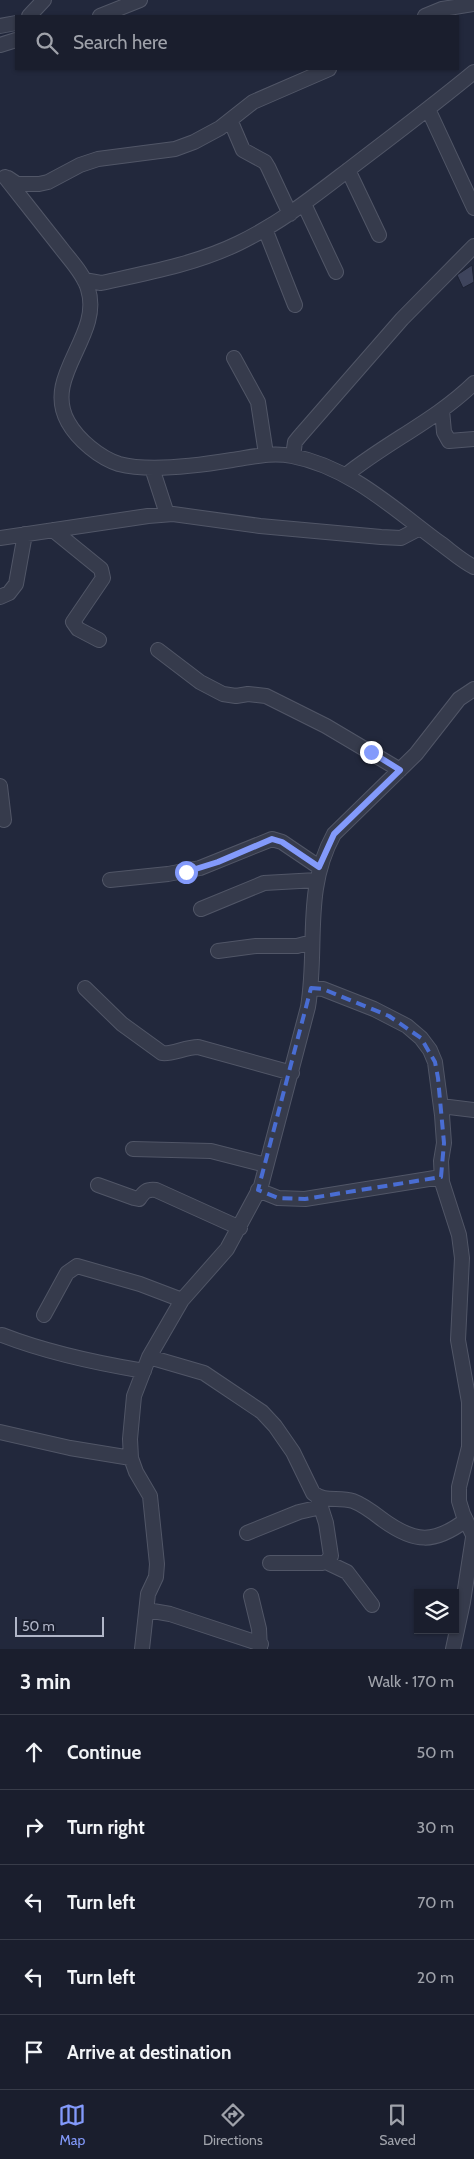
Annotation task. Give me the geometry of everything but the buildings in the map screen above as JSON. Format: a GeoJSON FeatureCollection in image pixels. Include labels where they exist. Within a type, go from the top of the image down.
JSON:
{"type":"FeatureCollection","features":[{"type":"Feature","properties":{"kind":"street"},"geometry":{"type":"LineString","coordinates":[[30,15],[44,0]]}},
{"type":"Feature","properties":{"kind":"street"},"geometry":{"type":"LineString","coordinates":[[102,15],[140,0]]}},
{"type":"Feature","properties":{"kind":"street"},"geometry":{"type":"LineString","coordinates":[[427,15],[442,9],[474,4]]}},
{"type":"Feature","properties":{"kind":"street"},"geometry":{"type":"LineString","coordinates":[[0,26],[15,23]]}},
{"type":"Feature","properties":{"kind":"street"},"geometry":{"type":"LineString","coordinates":[[0,44],[15,40]]}},
{"type":"Feature","properties":{"kind":"street"},"geometry":{"type":"LineString","coordinates":[[3,177],[20,185],[48,182],[80,165],[98,159],[176,149],[194,142],[231,122],[253,102],[327,70]]}},
{"type":"Feature","properties":{"kind":"street"},"geometry":{"type":"LineString","coordinates":[[84,280],[101,283],[199,258],[237,244],[304,204],[428,110],[474,72]]}},
{"type":"Feature","properties":{"kind":"street"},"geometry":{"type":"LineString","coordinates":[[428,110],[474,208]]}},
{"type":"Feature","properties":{"kind":"street"},"geometry":{"type":"LineString","coordinates":[[231,122],[243,150],[265,162],[290,214]]}},
{"type":"Feature","properties":{"kind":"street"},"geometry":{"type":"LineString","coordinates":[[348,170],[379,235]]}},
{"type":"Feature","properties":{"kind":"street"},"geometry":{"type":"LineString","coordinates":[[3,177],[84,280],[88,289],[91,310],[86,329],[61,389],[62,405],[68,422],[98,454],[119,464],[152,468],[231,460],[266,454],[293,456],[346,475],[474,567]]}},
{"type":"Feature","properties":{"kind":"street"},"geometry":{"type":"LineString","coordinates":[[304,204],[336,272]]}},
{"type":"Feature","properties":{"kind":"street"},"geometry":{"type":"LineString","coordinates":[[265,229],[295,305]]}},
{"type":"Feature","properties":{"kind":"street"},"geometry":{"type":"LineString","coordinates":[[293,456],[295,442],[305,430],[402,320],[474,246]]}},
{"type":"Feature","properties":{"kind":"street"},"geometry":{"type":"LineString","coordinates":[[234,358],[258,402],[266,454]]}},
{"type":"Feature","properties":{"kind":"street"},"geometry":{"type":"LineString","coordinates":[[346,475],[365,458],[442,410],[474,383]]}},
{"type":"Feature","properties":{"kind":"street"},"geometry":{"type":"LineString","coordinates":[[442,410],[444,432],[449,441],[474,439]]}},
{"type":"Feature","properties":{"kind":"street"},"geometry":{"type":"LineString","coordinates":[[152,468],[167,514]]}},
{"type":"Feature","properties":{"kind":"street"},"geometry":{"type":"LineString","coordinates":[[0,538],[167,514],[321,533],[381,537],[401,538],[420,528]]}},
{"type":"Feature","properties":{"kind":"street"},"geometry":{"type":"LineString","coordinates":[[53,530],[101,569],[103,578],[73,622],[78,629],[99,640]]}},
{"type":"Feature","properties":{"kind":"street"},"geometry":{"type":"LineString","coordinates":[[0,597],[9,592],[16,584],[24,534]]}},
{"type":"Feature","properties":{"kind":"street"},"geometry":{"type":"LineString","coordinates":[[158,650],[200,682],[223,694],[266,696],[326,726],[400,770]]}},
{"type":"Feature","properties":{"kind":"street"},"geometry":{"type":"LineString","coordinates":[[142,1649],[148,1594],[156,1577],[157,1564],[153,1508],[150,1496],[136,1472],[131,1458],[130,1439],[134,1396],[150,1357],[182,1300],[227,1249],[240,1228],[258,1190],[292,1073],[311,988],[312,942],[318,874],[334,834],[416,754],[444,716],[459,700],[474,689]]}},
{"type":"Feature","properties":{"kind":"street"},"geometry":{"type":"LineString","coordinates":[[0,786],[4,820]]}},
{"type":"Feature","properties":{"kind":"street"},"geometry":{"type":"LineString","coordinates":[[110,880],[168,874],[200,868],[272,839],[282,842],[318,874]]}},
{"type":"Feature","properties":{"kind":"street"},"geometry":{"type":"LineString","coordinates":[[201,909],[264,883],[318,874]]}},
{"type":"Feature","properties":{"kind":"street"},"geometry":{"type":"LineString","coordinates":[[218,951],[256,946],[297,946],[312,942]]}},
{"type":"Feature","properties":{"kind":"street"},"geometry":{"type":"LineString","coordinates":[[85,988],[122,1024],[162,1053],[166,1054],[186,1047],[210,1048],[292,1073]]}},
{"type":"Feature","properties":{"kind":"street"},"geometry":{"type":"LineString","coordinates":[[311,988],[323,989],[374,1010],[415,1031],[430,1050],[435,1062],[444,1143],[441,1161],[442,1177],[459,1235],[462,1258],[458,1340],[469,1402],[470,1422],[469,1447],[459,1487],[459,1501],[471,1529],[471,1575],[453,1649]]}},
{"type":"Feature","properties":{"kind":"street"},"geometry":{"type":"LineString","coordinates":[[441,1106],[474,1110]]}},
{"type":"Feature","properties":{"kind":"street"},"geometry":{"type":"LineString","coordinates":[[133,1149],[211,1151],[266,1165]]}},
{"type":"Feature","properties":{"kind":"street"},"geometry":{"type":"LineString","coordinates":[[258,1190],[278,1198],[305,1199],[442,1177]]}},
{"type":"Feature","properties":{"kind":"street"},"geometry":{"type":"LineString","coordinates":[[98,1185],[139,1199],[145,1191],[149,1189],[156,1190],[240,1228]]}},
{"type":"Feature","properties":{"kind":"street"},"geometry":{"type":"LineString","coordinates":[[44,1315],[67,1273],[77,1266],[140,1284],[182,1300]]}},
{"type":"Feature","properties":{"kind":"street"},"geometry":{"type":"LineString","coordinates":[[2,1335],[30,1346],[101,1364],[144,1371]]}},
{"type":"Feature","properties":{"kind":"street"},"geometry":{"type":"LineString","coordinates":[[150,1357],[204,1373],[262,1412],[275,1426],[293,1452],[313,1493],[320,1502],[326,1523],[331,1556],[326,1562]]}},
{"type":"Feature","properties":{"kind":"street"},"geometry":{"type":"LineString","coordinates":[[0,1432],[70,1448],[131,1458]]}},
{"type":"Feature","properties":{"kind":"street"},"geometry":{"type":"LineString","coordinates":[[247,1534],[320,1502],[353,1501],[410,1536],[423,1538],[471,1529]]}},
{"type":"Feature","properties":{"kind":"street"},"geometry":{"type":"LineString","coordinates":[[270,1563],[326,1562],[347,1572],[372,1605]]}},
{"type":"Feature","properties":{"kind":"street"},"geometry":{"type":"LineString","coordinates":[[147,1610],[170,1614],[260,1646],[251,1596]]}},
{"type":"Feature","properties":{"kind":"highlighted area"},"geometry":{"type":"Polygon","coordinates":[[[311,988],[323,989],[389,1016],[421,1038],[435,1062],[438,1078],[444,1143],[441,1177],[305,1199],[278,1198],[258,1190],[311,988]]]}},
{"type":"Feature","properties":{"kind":"route"},"geometry":{"type":"LineString","coordinates":[[186,872],[218,862],[272,839],[282,842],[319,867],[334,834],[400,770],[371,752]]}}]}
